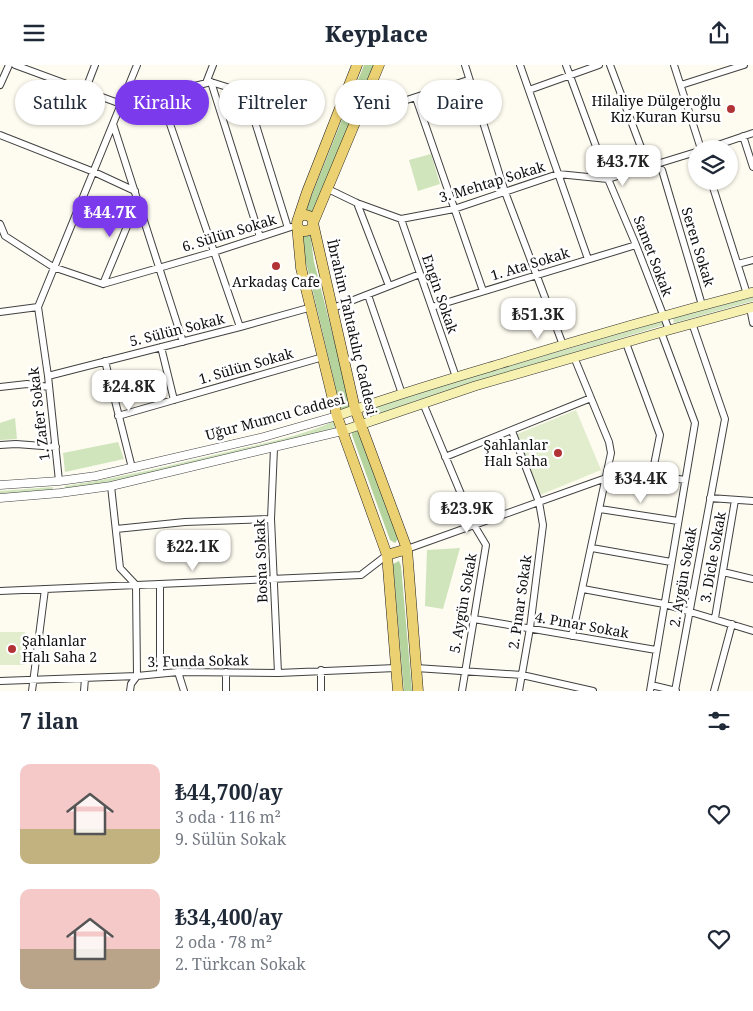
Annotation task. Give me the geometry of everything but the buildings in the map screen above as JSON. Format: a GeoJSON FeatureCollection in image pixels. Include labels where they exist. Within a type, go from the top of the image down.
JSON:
{"type":"FeatureCollection","features":[{"type":"Feature","properties":{"kind":"main road"},"geometry":{"type":"LineString","coordinates":[[357,65],[295,223],[301,268],[342,431],[387,555],[398,691]]}},
{"type":"Feature","properties":{"kind":"main road"},"geometry":{"type":"LineString","coordinates":[[374,80],[380,65]]}},
{"type":"Feature","properties":{"kind":"main road"},"geometry":{"type":"LineString","coordinates":[[295,223],[299,229],[306,231],[312,227],[355,125]]}},
{"type":"Feature","properties":{"kind":"main road","name":"İbrahim Tahtakılıç Caddesi"},"geometry":{"type":"LineString","coordinates":[[313,223],[355,409],[406,549],[418,691]]}},
{"type":"Feature","properties":{"kind":"main road","name":"Uğur Mumcu Caddesi"},"geometry":{"type":"LineString","coordinates":[[338,416],[402,394],[562,345],[750,293]]}},
{"type":"Feature","properties":{"kind":"main road","name":"Uğur Mumcu Caddesi"},"geometry":{"type":"LineString","coordinates":[[342,431],[423,403],[574,357],[752,307]]}},
{"type":"Feature","properties":{"kind":"main road"},"geometry":{"type":"LineString","coordinates":[[387,555],[406,549]]}},
{"type":"Feature","properties":{"kind":"street"},"geometry":{"type":"LineString","coordinates":[[0,85],[9,65]]}},
{"type":"Feature","properties":{"kind":"street"},"geometry":{"type":"LineString","coordinates":[[16,65],[56,80]]}},
{"type":"Feature","properties":{"kind":"street"},"geometry":{"type":"LineString","coordinates":[[89,80],[95,65]]}},
{"type":"Feature","properties":{"kind":"street","name":"1. Zafer Sokak"},"geometry":{"type":"LineString","coordinates":[[131,80],[137,65]]}},
{"type":"Feature","properties":{"kind":"street"},"geometry":{"type":"LineString","coordinates":[[209,80],[214,65]]}},
{"type":"Feature","properties":{"kind":"street"},"geometry":{"type":"LineString","coordinates":[[465,65],[468,80]]}},
{"type":"Feature","properties":{"kind":"street"},"geometry":{"type":"LineString","coordinates":[[520,65],[588,259]]}},
{"type":"Feature","properties":{"kind":"street","name":"Samet Sokak"},"geometry":{"type":"LineString","coordinates":[[566,65],[608,179],[636,245],[663,317],[665,331],[695,423],[650,688]]}},
{"type":"Feature","properties":{"kind":"street"},"geometry":{"type":"LineString","coordinates":[[529,90],[599,65]]}},
{"type":"Feature","properties":{"kind":"street","name":"Seren Sokak"},"geometry":{"type":"LineString","coordinates":[[610,65],[648,166],[662,170],[702,305]]}},
{"type":"Feature","properties":{"kind":"street"},"geometry":{"type":"LineString","coordinates":[[674,65],[698,140]]}},
{"type":"Feature","properties":{"kind":"street"},"geometry":{"type":"LineString","coordinates":[[681,85],[744,65]]}},
{"type":"Feature","properties":{"kind":"street"},"geometry":{"type":"LineString","coordinates":[[209,82],[246,93],[295,223]]}},
{"type":"Feature","properties":{"kind":"street"},"geometry":{"type":"LineString","coordinates":[[209,85],[260,237]]}},
{"type":"Feature","properties":{"kind":"street"},"geometry":{"type":"LineString","coordinates":[[408,101],[416,98],[483,291]]}},
{"type":"Feature","properties":{"kind":"street","name":"1. Zafer Sokak"},"geometry":{"type":"LineString","coordinates":[[59,481],[48,376],[38,307],[115,119]]}},
{"type":"Feature","properties":{"kind":"street"},"geometry":{"type":"LineString","coordinates":[[113,124],[183,342]]}},
{"type":"Feature","properties":{"kind":"street"},"geometry":{"type":"LineString","coordinates":[[170,125],[240,327]]}},
{"type":"Feature","properties":{"kind":"street"},"geometry":{"type":"LineString","coordinates":[[483,125],[505,192],[562,345]]}},
{"type":"Feature","properties":{"kind":"street"},"geometry":{"type":"LineString","coordinates":[[732,140],[753,133]]}},
{"type":"Feature","properties":{"kind":"street"},"geometry":{"type":"LineString","coordinates":[[0,135],[94,172],[135,191]]}},
{"type":"Feature","properties":{"kind":"street"},"geometry":{"type":"LineString","coordinates":[[743,136],[753,167]]}},
{"type":"Feature","properties":{"kind":"street","name":"3. Mehtap Sokak"},"geometry":{"type":"LineString","coordinates":[[401,219],[454,209],[558,174],[608,179],[688,154]]}},
{"type":"Feature","properties":{"kind":"street"},"geometry":{"type":"LineString","coordinates":[[328,189],[357,203],[401,219]]}},
{"type":"Feature","properties":{"kind":"street"},"geometry":{"type":"LineString","coordinates":[[714,190],[738,264],[750,293]]}},
{"type":"Feature","properties":{"kind":"street"},"geometry":{"type":"LineString","coordinates":[[0,224],[3,237],[53,267],[102,284],[138,200]]}},
{"type":"Feature","properties":{"kind":"street"},"geometry":{"type":"LineString","coordinates":[[357,203],[389,287]]}},
{"type":"Feature","properties":{"kind":"street","name":"Engin Sokak"},"geometry":{"type":"LineString","coordinates":[[401,219],[456,377]]}},
{"type":"Feature","properties":{"kind":"street","name":"6. Sülün Sokak"},"geometry":{"type":"LineString","coordinates":[[102,284],[214,252],[295,223]]}},
{"type":"Feature","properties":{"kind":"street","name":"1. Ata Sokak"},"geometry":{"type":"LineString","coordinates":[[432,307],[636,245]]}},
{"type":"Feature","properties":{"kind":"street"},"geometry":{"type":"LineString","coordinates":[[738,264],[753,260]]}},
{"type":"Feature","properties":{"kind":"street"},"geometry":{"type":"LineString","coordinates":[[333,309],[420,274]]}},
{"type":"Feature","properties":{"kind":"street"},"geometry":{"type":"LineString","coordinates":[[368,295],[402,394]]}},
{"type":"Feature","properties":{"kind":"street"},"geometry":{"type":"LineString","coordinates":[[0,312],[38,307]]}},
{"type":"Feature","properties":{"kind":"street","name":"5. Sülün Sokak"},"geometry":{"type":"LineString","coordinates":[[48,376],[312,307]]}},
{"type":"Feature","properties":{"kind":"street"},"geometry":{"type":"LineString","coordinates":[[752,307],[753,323]]}},
{"type":"Feature","properties":{"kind":"street","name":"2. Aygün Sokak"},"geometry":{"type":"LineString","coordinates":[[676,691],[725,419],[692,323]]}},
{"type":"Feature","properties":{"kind":"street"},"geometry":{"type":"LineString","coordinates":[[626,343],[660,435],[652,475]]}},
{"type":"Feature","properties":{"kind":"street"},"geometry":{"type":"LineString","coordinates":[[160,347],[174,400]]}},
{"type":"Feature","properties":{"kind":"street","name":"1. Sülün Sokak"},"geometry":{"type":"LineString","coordinates":[[118,416],[323,357]]}},
{"type":"Feature","properties":{"kind":"street"},"geometry":{"type":"LineString","coordinates":[[572,636],[611,453],[609,442],[574,357]]}},
{"type":"Feature","properties":{"kind":"street"},"geometry":{"type":"LineString","coordinates":[[105,361],[132,468]]}},
{"type":"Feature","properties":{"kind":"street"},"geometry":{"type":"LineString","coordinates":[[0,387],[27,384],[49,387]]}},
{"type":"Feature","properties":{"kind":"street"},"geometry":{"type":"LineString","coordinates":[[445,457],[591,397]]}},
{"type":"Feature","properties":{"kind":"street","name":"5. Aygün Sokak"},"geometry":{"type":"LineString","coordinates":[[423,403],[474,525],[486,545],[462,691]]}},
{"type":"Feature","properties":{"kind":"street","name":"Uğur Mumcu Caddesi"},"geometry":{"type":"LineString","coordinates":[[0,485],[59,481],[96,476],[260,438],[338,416]]}},
{"type":"Feature","properties":{"kind":"street","name":"Uğur Mumcu Caddesi"},"geometry":{"type":"LineString","coordinates":[[0,498],[111,486],[342,431]]}},
{"type":"Feature","properties":{"kind":"street","name":"2. Pınar Sokak"},"geometry":{"type":"LineString","coordinates":[[512,431],[539,502],[543,525],[530,628],[519,691]]}},
{"type":"Feature","properties":{"kind":"street"},"geometry":{"type":"LineString","coordinates":[[0,445],[56,447]]}},
{"type":"Feature","properties":{"kind":"street","name":"Bosna Sokak"},"geometry":{"type":"LineString","coordinates":[[274,448],[273,579],[278,673]]}},
{"type":"Feature","properties":{"kind":"street"},"geometry":{"type":"LineString","coordinates":[[608,468],[685,481]]}},
{"type":"Feature","properties":{"kind":"street"},"geometry":{"type":"LineString","coordinates":[[406,549],[606,478]]}},
{"type":"Feature","properties":{"kind":"street"},"geometry":{"type":"LineString","coordinates":[[59,481],[60,493]]}},
{"type":"Feature","properties":{"kind":"street"},"geometry":{"type":"LineString","coordinates":[[111,486],[120,568],[136,585],[137,676],[131,684],[130,691]]}},
{"type":"Feature","properties":{"kind":"street"},"geometry":{"type":"LineString","coordinates":[[710,498],[753,501]]}},
{"type":"Feature","properties":{"kind":"street","name":"3. Dicle Sokak"},"geometry":{"type":"LineString","coordinates":[[715,618],[735,500]]}},
{"type":"Feature","properties":{"kind":"street"},"geometry":{"type":"LineString","coordinates":[[600,509],[678,521]]}},
{"type":"Feature","properties":{"kind":"street"},"geometry":{"type":"LineString","coordinates":[[116,529],[185,522],[272,519]]}},
{"type":"Feature","properties":{"kind":"street"},"geometry":{"type":"LineString","coordinates":[[592,548],[671,562]]}},
{"type":"Feature","properties":{"kind":"street"},"geometry":{"type":"LineString","coordinates":[[0,591],[360,575],[387,555]]}},
{"type":"Feature","properties":{"kind":"street"},"geometry":{"type":"LineString","coordinates":[[723,572],[753,579]]}},
{"type":"Feature","properties":{"kind":"street"},"geometry":{"type":"LineString","coordinates":[[160,584],[160,673]]}},
{"type":"Feature","properties":{"kind":"street"},"geometry":{"type":"LineString","coordinates":[[32,691],[45,589]]}},
{"type":"Feature","properties":{"kind":"street"},"geometry":{"type":"LineString","coordinates":[[583,589],[664,604],[753,631]]}},
{"type":"Feature","properties":{"kind":"street","name":"4. Pınar Sokak"},"geometry":{"type":"LineString","coordinates":[[474,619],[656,650]]}},
{"type":"Feature","properties":{"kind":"street"},"geometry":{"type":"LineString","coordinates":[[714,691],[732,624]]}},
{"type":"Feature","properties":{"kind":"street","name":"3. Funda Sokak"},"geometry":{"type":"LineString","coordinates":[[0,681],[137,676],[178,672],[278,673],[396,668]]}},
{"type":"Feature","properties":{"kind":"street"},"geometry":{"type":"LineString","coordinates":[[416,668],[522,675],[560,687],[594,691]]}},
{"type":"Feature","properties":{"kind":"street"},"geometry":{"type":"LineString","coordinates":[[321,671],[321,691]]}},
{"type":"Feature","properties":{"kind":"street"},"geometry":{"type":"LineString","coordinates":[[178,672],[184,691]]}},
{"type":"Feature","properties":{"kind":"street"},"geometry":{"type":"LineString","coordinates":[[226,672],[226,691]]}},
{"type":"Feature","properties":{"kind":"street"},"geometry":{"type":"LineString","coordinates":[[84,691],[85,677]]}},
{"type":"Feature","properties":{"kind":"street"},"geometry":{"type":"LineString","coordinates":[[650,688],[676,691]]}},
{"type":"Feature","properties":{"kind":"green space"},"geometry":{"type":"Polygon","coordinates":[[[364,65],[374,65],[368,80],[358,80],[364,65]]]}},
{"type":"Feature","properties":{"kind":"green space"},"geometry":{"type":"Polygon","coordinates":[[[340,125],[349,125],[312,214],[305,212],[340,125]]]}},
{"type":"Feature","properties":{"kind":"green space"},"geometry":{"type":"Polygon","coordinates":[[[431,154],[440,184],[418,191],[409,160],[431,154]]]}},
{"type":"Feature","properties":{"kind":"green space"},"geometry":{"type":"Polygon","coordinates":[[[310,232],[314,262],[340,363],[348,409],[341,410],[304,254],[302,233],[310,232]]]}},
{"type":"Feature","properties":{"kind":"green space"},"geometry":{"type":"Polygon","coordinates":[[[753,297],[753,301],[674,323],[673,318],[753,297]]]}},
{"type":"Feature","properties":{"kind":"green space"},"geometry":{"type":"Polygon","coordinates":[[[663,321],[664,325],[415,401],[366,419],[363,412],[414,394],[663,321]]]}},
{"type":"Feature","properties":{"kind":"green space","name":"Şahlanlar Halı Saha"},"geometry":{"type":"Polygon","coordinates":[[[576,410],[601,470],[540,495],[515,435],[576,410]]]}},
{"type":"Feature","properties":{"kind":"green space"},"geometry":{"type":"Polygon","coordinates":[[[15,418],[17,439],[0,440],[0,423],[15,418]]]}},
{"type":"Feature","properties":{"kind":"green space"},"geometry":{"type":"Polygon","coordinates":[[[334,421],[335,428],[201,463],[100,485],[66,490],[65,486],[128,475],[270,442],[309,431],[334,421]]]}},
{"type":"Feature","properties":{"kind":"green space"},"geometry":{"type":"Polygon","coordinates":[[[357,431],[398,539],[395,543],[390,540],[352,435],[352,433],[357,431]]]}},
{"type":"Feature","properties":{"kind":"green space"},"geometry":{"type":"Polygon","coordinates":[[[118,442],[124,459],[65,472],[63,453],[118,442]]]}},
{"type":"Feature","properties":{"kind":"green space"},"geometry":{"type":"Polygon","coordinates":[[[53,487],[53,491],[0,495],[0,491],[53,487]]]}},
{"type":"Feature","properties":{"kind":"green space"},"geometry":{"type":"Polygon","coordinates":[[[460,548],[443,609],[425,606],[427,550],[460,548]]]}},
{"type":"Feature","properties":{"kind":"green space"},"geometry":{"type":"Polygon","coordinates":[[[399,561],[412,691],[404,691],[393,564],[399,561]]]}},
{"type":"Feature","properties":{"kind":"green space","name":"Şahlanlar Halı Saha 2"},"geometry":{"type":"Polygon","coordinates":[[[0,632],[25,632],[25,665],[0,665],[0,632]]]}},
{"type":"Feature","properties":{"kind":"place","name":"Hilaliye Dülgeroğlu Kız Kuran Kursu"},"geometry":{"type":"Point","coordinates":[731,109]}},
{"type":"Feature","properties":{"kind":"place","name":"Arkadaş Cafe"},"geometry":{"type":"Point","coordinates":[276,266]}},
{"type":"Feature","properties":{"kind":"place","name":"Şahlanlar Halı Saha"},"geometry":{"type":"Point","coordinates":[558,453]}},
{"type":"Feature","properties":{"kind":"place","name":"Şahlanlar Halı Saha 2"},"geometry":{"type":"Point","coordinates":[12,649]}}]}
